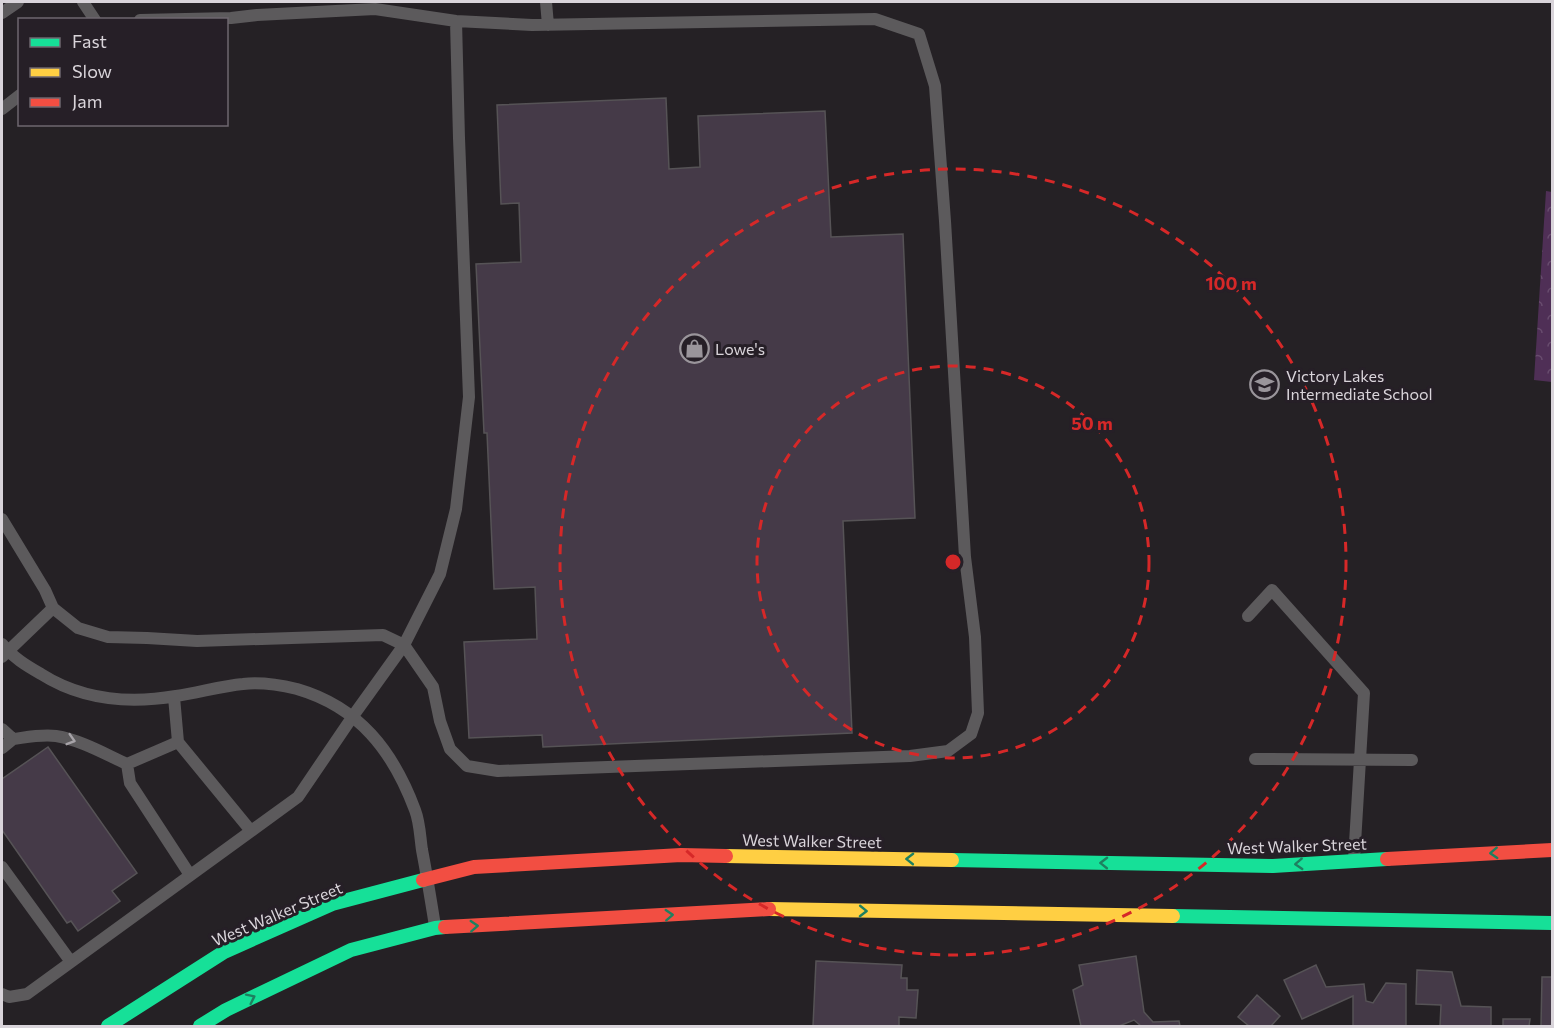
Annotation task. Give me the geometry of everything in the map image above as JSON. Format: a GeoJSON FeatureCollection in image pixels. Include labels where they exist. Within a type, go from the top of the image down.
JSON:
{"type":"FeatureCollection","features":[{"type":"Feature","properties":{"kind":"street","name":"West Walker Street"},"geometry":{"type":"LineString","coordinates":[[108,1026],[224,952],[332,904],[474,867],[681,855],[1273,866],[1552,850]]}},
{"type":"Feature","properties":{"kind":"street"},"geometry":{"type":"LineString","coordinates":[[200,1026],[226,1010],[351,950],[435,928],[764,909],[1552,923]]}},
{"type":"Feature","properties":{"kind":"lane"},"geometry":{"type":"LineString","coordinates":[[2,13],[18,2]]}},
{"type":"Feature","properties":{"kind":"lane"},"geometry":{"type":"LineString","coordinates":[[83,2],[94,18]]}},
{"type":"Feature","properties":{"kind":"lane"},"geometry":{"type":"LineString","coordinates":[[546,2],[548,25]]}},
{"type":"Feature","properties":{"kind":"lane"},"geometry":{"type":"LineString","coordinates":[[2,519],[45,590],[53,608],[78,628],[108,637],[197,641],[383,635],[404,645],[433,687],[440,721],[450,749],[467,766],[498,771],[909,756],[948,751],[971,734],[978,713],[975,637],[965,558],[935,86],[919,34],[875,19],[548,25],[456,21],[375,9],[228,18]]}},
{"type":"Feature","properties":{"kind":"lane"},"geometry":{"type":"LineString","coordinates":[[2,994],[9,998],[27,994],[298,797],[404,645],[440,574],[456,509],[469,397],[456,21]]}},
{"type":"Feature","properties":{"kind":"lane"},"geometry":{"type":"LineString","coordinates":[[2,108],[18,96]]}},
{"type":"Feature","properties":{"kind":"lane"},"geometry":{"type":"LineString","coordinates":[[1248,616],[1272,590],[1364,693],[1354,861]]}},
{"type":"Feature","properties":{"kind":"lane"},"geometry":{"type":"LineString","coordinates":[[53,608],[4,651],[55,683],[82,694],[111,699],[137,700],[174,697],[244,683],[282,685],[315,694],[353,716],[373,735],[403,780],[416,813],[435,928]]}},
{"type":"Feature","properties":{"kind":"lane"},"geometry":{"type":"LineString","coordinates":[[174,697],[178,742],[251,831]]}},
{"type":"Feature","properties":{"kind":"lane"},"geometry":{"type":"LineString","coordinates":[[2,729],[13,739]]}},
{"type":"Feature","properties":{"kind":"lane"},"geometry":{"type":"LineString","coordinates":[[2,748],[13,739],[38,735],[57,736],[85,745],[127,764],[178,742]]}},
{"type":"Feature","properties":{"kind":"lane"},"geometry":{"type":"LineString","coordinates":[[1255,759],[1412,760]]}},
{"type":"Feature","properties":{"kind":"lane"},"geometry":{"type":"LineString","coordinates":[[127,764],[130,783],[190,875]]}},
{"type":"Feature","properties":{"kind":"lane"},"geometry":{"type":"LineString","coordinates":[[2,867],[71,962]]}},
{"type":"Feature","properties":{"kind":"green space"},"geometry":{"type":"Polygon","coordinates":[[[1546,191],[1552,192],[1552,382],[1534,380],[1546,191]]]}},
{"type":"Feature","properties":{"kind":"building","name":"Lowe's"},"geometry":{"type":"Polygon","coordinates":[[[666,98],[669,169],[700,167],[698,116],[825,111],[831,237],[903,234],[915,518],[843,521],[852,733],[543,747],[542,735],[469,738],[464,642],[537,639],[535,587],[494,589],[476,264],[521,262],[519,203],[501,204],[497,105],[666,98]]]}},
{"type":"Feature","properties":{"kind":"building"},"geometry":{"type":"Polygon","coordinates":[[[48,747],[137,873],[112,891],[120,901],[78,931],[71,921],[67,923],[2,830],[2,779],[48,747]]]}},
{"type":"Feature","properties":{"kind":"building"},"geometry":{"type":"Polygon","coordinates":[[[1136,956],[1144,1012],[1153,1022],[1179,1021],[1180,1026],[1141,1026],[1134,1020],[1119,1026],[1081,1026],[1073,990],[1083,985],[1079,965],[1136,956]]]}},
{"type":"Feature","properties":{"kind":"building"},"geometry":{"type":"Polygon","coordinates":[[[816,961],[902,965],[901,978],[907,978],[907,990],[918,990],[916,1018],[899,1017],[899,1026],[813,1026],[816,961]]]}},
{"type":"Feature","properties":{"kind":"building"},"geometry":{"type":"Polygon","coordinates":[[[1316,965],[1326,987],[1364,984],[1366,1001],[1373,1003],[1386,983],[1406,984],[1406,1026],[1353,1026],[1353,996],[1302,1019],[1284,980],[1316,965]]]}},
{"type":"Feature","properties":{"kind":"building"},"geometry":{"type":"Polygon","coordinates":[[[1417,970],[1452,972],[1461,1006],[1491,1007],[1491,1026],[1440,1026],[1441,1005],[1416,1004],[1417,970]]]}},
{"type":"Feature","properties":{"kind":"building"},"geometry":{"type":"Polygon","coordinates":[[[1542,977],[1552,977],[1551,1026],[1541,1026],[1542,977]]]}},
{"type":"Feature","properties":{"kind":"building"},"geometry":{"type":"Polygon","coordinates":[[[1257,995],[1280,1016],[1271,1026],[1249,1026],[1238,1017],[1257,995]]]}},
{"type":"Feature","properties":{"kind":"building"},"geometry":{"type":"Polygon","coordinates":[[[1503,1019],[1530,1019],[1529,1026],[1503,1026],[1503,1019]]]}},
{"type":"Feature","properties":{"kind":"traffic: fast"},"geometry":{"type":"LineString","coordinates":[[952,860],[1273,866],[1387,859]]}},
{"type":"Feature","properties":{"kind":"traffic: fast"},"geometry":{"type":"LineString","coordinates":[[108,1026],[224,952],[332,904],[423,880]]}},
{"type":"Feature","properties":{"kind":"traffic: fast"},"geometry":{"type":"LineString","coordinates":[[1173,916],[1552,923]]}},
{"type":"Feature","properties":{"kind":"traffic: fast"},"geometry":{"type":"LineString","coordinates":[[200,1026],[226,1010],[351,950],[445,927]]}},
{"type":"Feature","properties":{"kind":"traffic: slow"},"geometry":{"type":"LineString","coordinates":[[726,856],[952,860]]}},
{"type":"Feature","properties":{"kind":"traffic: slow"},"geometry":{"type":"LineString","coordinates":[[769,909],[1173,916]]}},
{"type":"Feature","properties":{"kind":"traffic: jam"},"geometry":{"type":"LineString","coordinates":[[1387,859],[1552,850]]}},
{"type":"Feature","properties":{"kind":"traffic: jam"},"geometry":{"type":"LineString","coordinates":[[423,880],[474,867],[681,855],[726,856]]}},
{"type":"Feature","properties":{"kind":"traffic: jam"},"geometry":{"type":"LineString","coordinates":[[445,927],[769,909]]}},
{"type":"Feature","properties":{"kind":"place","name":"Lowe's"},"geometry":{"type":"Point","coordinates":[694,349]}},
{"type":"Feature","properties":{"kind":"place","name":"Victory Lakes Intermediate School"},"geometry":{"type":"Point","coordinates":[1265,385]}}]}
